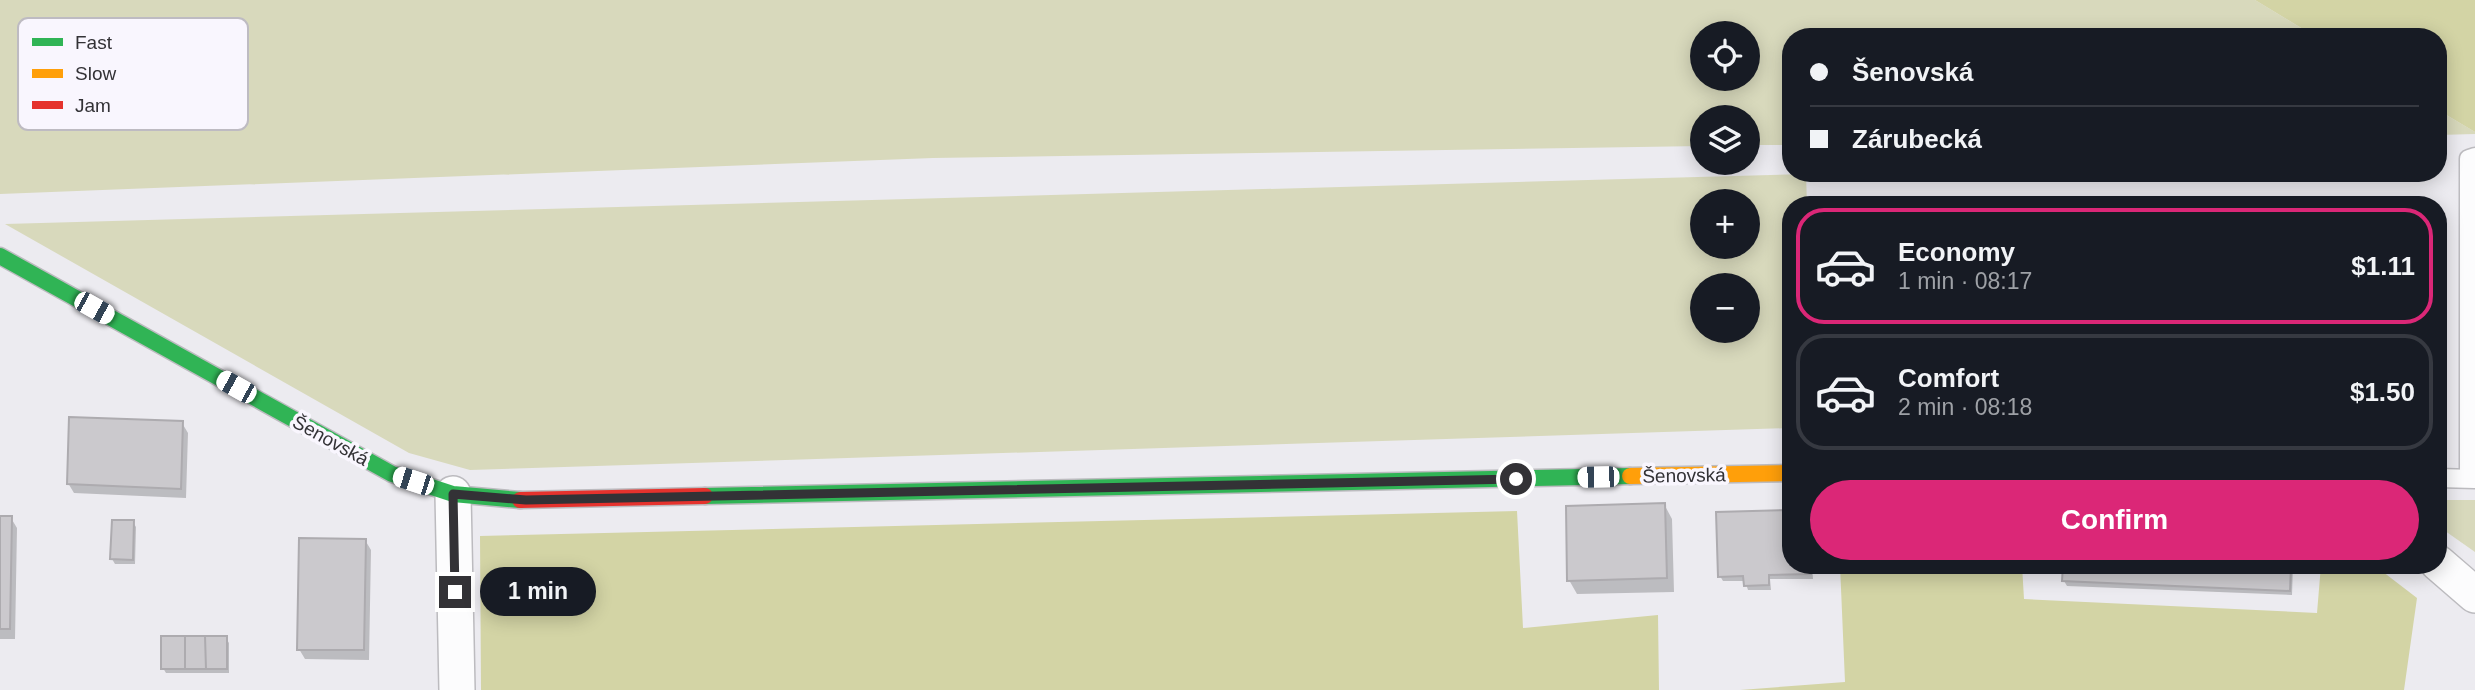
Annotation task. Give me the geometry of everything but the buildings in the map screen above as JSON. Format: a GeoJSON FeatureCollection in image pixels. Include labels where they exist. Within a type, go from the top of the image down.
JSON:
{"type":"FeatureCollection","features":[{"type":"Feature","properties":{"kind":"street","name":"Šenovská"},"geometry":{"type":"LineString","coordinates":[[0,256],[392,474],[453,494],[540,500],[1782,473]]}},
{"type":"Feature","properties":{"kind":"street"},"geometry":{"type":"LineString","coordinates":[[453,494],[457,690]]}},
{"type":"Feature","properties":{"kind":"street"},"geometry":{"type":"LineString","coordinates":[[2447,571],[2475,595]]}},
{"type":"Feature","properties":{"kind":"lane"},"geometry":{"type":"LineString","coordinates":[[2447,478],[2472,479],[2472,158]]}},
{"type":"Feature","properties":{"kind":"green space"},"geometry":{"type":"Polygon","coordinates":[[[0,0],[2255,0],[2301,28],[1782,28],[1782,145],[1760,145],[1760,105],[1690,105],[1690,146],[933,158],[0,194],[0,0]]]}},
{"type":"Feature","properties":{"kind":"green space"},"geometry":{"type":"Polygon","coordinates":[[[2255,0],[2475,0],[2475,132],[2447,115],[2447,28],[2301,28],[2255,0]]]}},
{"type":"Feature","properties":{"kind":"green space"},"geometry":{"type":"Polygon","coordinates":[[[2447,115],[2475,132],[2447,135],[2447,115]]]}},
{"type":"Feature","properties":{"kind":"green space"},"geometry":{"type":"Polygon","coordinates":[[[1782,175],[1782,182],[1806,182],[1807,196],[1782,196],[1782,428],[470,470],[409,453],[5,224],[1782,175]]]}},
{"type":"Feature","properties":{"kind":"green space"},"geometry":{"type":"Polygon","coordinates":[[[2447,500],[2475,500],[2475,552],[2447,532],[2447,500]]]}},
{"type":"Feature","properties":{"kind":"green space"},"geometry":{"type":"Polygon","coordinates":[[[1517,511],[1523,628],[1658,615],[1659,690],[481,690],[480,536],[1517,511]]]}},
{"type":"Feature","properties":{"kind":"green space"},"geometry":{"type":"Polygon","coordinates":[[[1840,574],[2023,574],[2024,599],[2317,613],[2320,574],[2386,574],[2417,598],[2404,690],[1740,690],[1845,682],[1840,574]]]}},
{"type":"Feature","properties":{"kind":"traffic: fast"},"geometry":{"type":"LineString","coordinates":[[0,256],[392,474],[453,494],[520,500]]}},
{"type":"Feature","properties":{"kind":"traffic: fast"},"geometry":{"type":"LineString","coordinates":[[705,496],[1630,476]]}},
{"type":"Feature","properties":{"kind":"traffic: slow"},"geometry":{"type":"LineString","coordinates":[[1630,476],[1782,473]]}},
{"type":"Feature","properties":{"kind":"traffic: jam"},"geometry":{"type":"LineString","coordinates":[[520,500],[705,496]]}},
{"type":"Feature","properties":{"kind":"route"},"geometry":{"type":"LineString","coordinates":[[455,592],[453,494],[526,500],[1516,479]]}}]}
